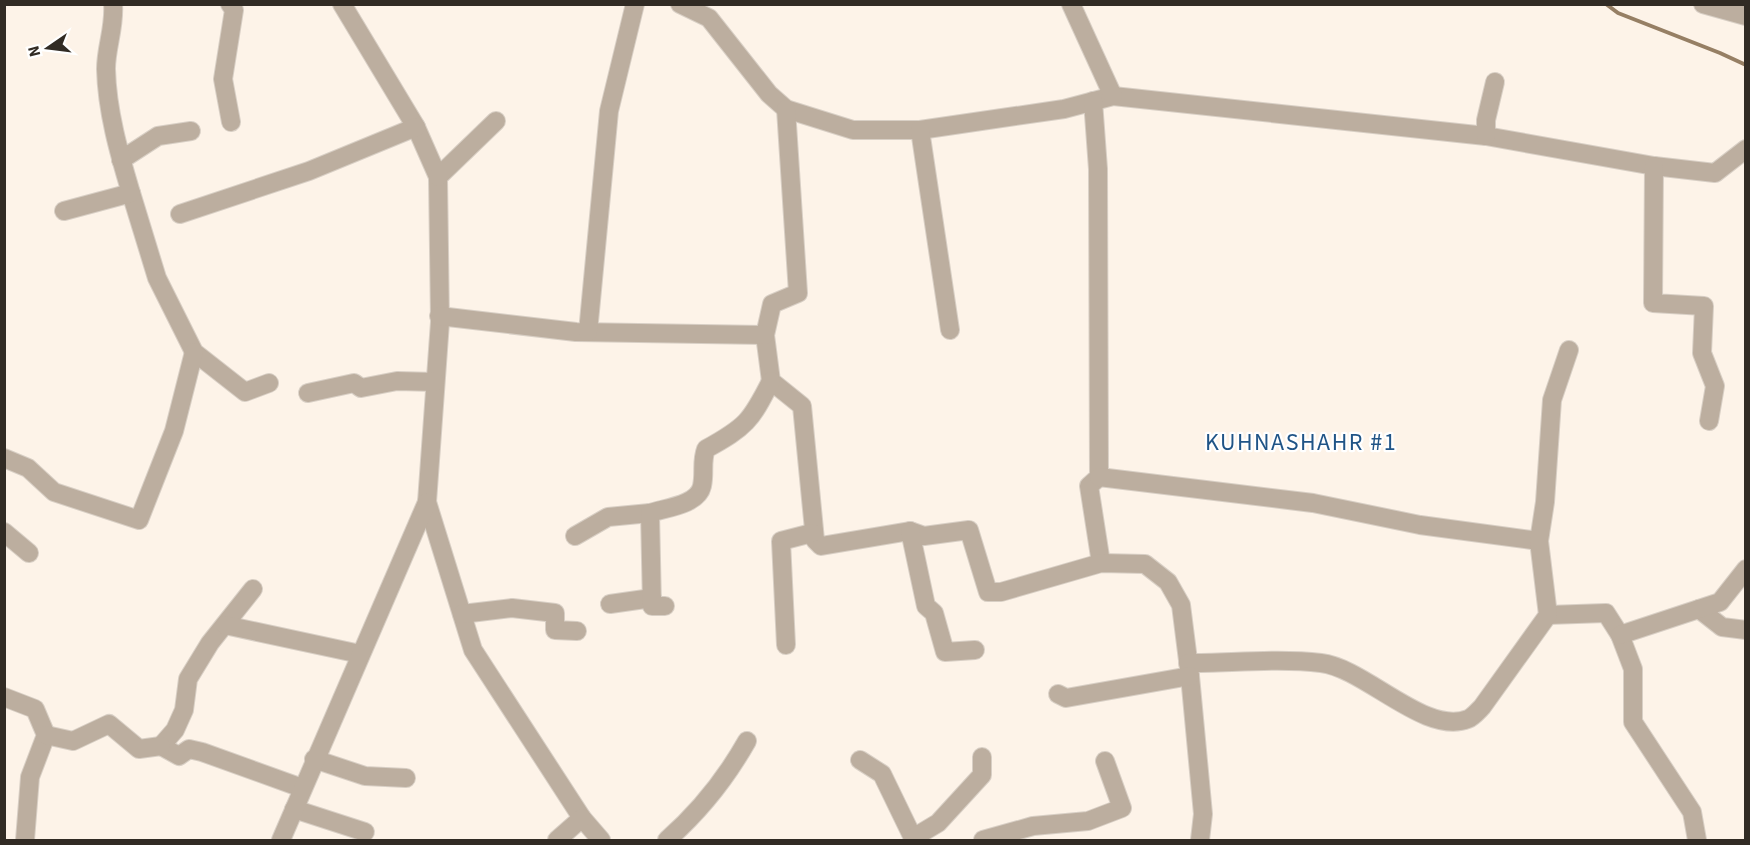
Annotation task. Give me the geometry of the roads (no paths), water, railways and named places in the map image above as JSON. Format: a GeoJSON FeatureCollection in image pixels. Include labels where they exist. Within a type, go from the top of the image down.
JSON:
{"type":"FeatureCollection","features":[{"type":"Feature","properties":{"kind":"street"},"geometry":{"type":"LineString","coordinates":[[113,4],[115,20],[109,42],[106,69],[115,143],[157,278],[194,352],[245,392],[269,383]]}},
{"type":"Feature","properties":{"kind":"street"},"geometry":{"type":"LineString","coordinates":[[230,4],[234,10],[223,79],[231,122]]}},
{"type":"Feature","properties":{"kind":"street"},"geometry":{"type":"LineString","coordinates":[[281,840],[314,759],[427,502],[440,316],[438,177],[416,127],[342,4]]}},
{"type":"Feature","properties":{"kind":"street"},"geometry":{"type":"LineString","coordinates":[[588,332],[609,111],[635,4]]}},
{"type":"Feature","properties":{"kind":"street"},"geometry":{"type":"LineString","coordinates":[[680,4],[709,18],[769,94],[786,109],[853,130],[920,130],[1064,109],[1113,96],[1486,136],[1654,166],[1715,173],[1746,149]]}},
{"type":"Feature","properties":{"kind":"street"},"geometry":{"type":"LineString","coordinates":[[1071,4],[1113,96]]}},
{"type":"Feature","properties":{"kind":"street"},"geometry":{"type":"LineString","coordinates":[[1703,4],[1737,11]]}},
{"type":"Feature","properties":{"kind":"street"},"geometry":{"type":"LineString","coordinates":[[1486,136],[1486,120],[1496,82]]}},
{"type":"Feature","properties":{"kind":"street"},"geometry":{"type":"LineString","coordinates":[[1093,101],[1098,169],[1099,477],[1089,486],[1101,563]]}},
{"type":"Feature","properties":{"kind":"street"},"geometry":{"type":"LineString","coordinates":[[575,536],[608,518],[650,513],[685,503],[695,496],[702,487],[701,461],[706,449],[739,431],[756,411],[771,381],[765,335],[772,304],[798,293],[786,109]]}},
{"type":"Feature","properties":{"kind":"street"},"geometry":{"type":"LineString","coordinates":[[438,177],[496,121]]}},
{"type":"Feature","properties":{"kind":"street"},"geometry":{"type":"LineString","coordinates":[[180,214],[309,171],[416,127]]}},
{"type":"Feature","properties":{"kind":"street"},"geometry":{"type":"LineString","coordinates":[[920,130],[950,330]]}},
{"type":"Feature","properties":{"kind":"street"},"geometry":{"type":"LineString","coordinates":[[121,160],[158,136],[190,132]]}},
{"type":"Feature","properties":{"kind":"street"},"geometry":{"type":"LineString","coordinates":[[1654,166],[1653,303],[1704,306],[1702,353],[1715,386],[1709,421]]}},
{"type":"Feature","properties":{"kind":"street"},"geometry":{"type":"LineString","coordinates":[[64,210],[131,193]]}},
{"type":"Feature","properties":{"kind":"street"},"geometry":{"type":"LineString","coordinates":[[440,316],[588,332],[765,335]]}},
{"type":"Feature","properties":{"kind":"street"},"geometry":{"type":"LineString","coordinates":[[1058,694],[1066,698],[1189,670],[1323,663],[1352,674],[1424,714],[1448,722],[1468,719],[1482,707],[1548,615],[1539,541],[1545,502],[1552,400],[1569,350]]}},
{"type":"Feature","properties":{"kind":"street"},"geometry":{"type":"LineString","coordinates":[[4,458],[28,468],[54,492],[139,520],[174,431],[194,352]]}},
{"type":"Feature","properties":{"kind":"street"},"geometry":{"type":"LineString","coordinates":[[308,393],[354,383],[361,388],[397,381],[435,382]]}},
{"type":"Feature","properties":{"kind":"street"},"geometry":{"type":"LineString","coordinates":[[771,381],[802,406],[812,533],[821,546],[910,531],[924,536],[969,530],[988,592],[1001,592],[1101,563],[1144,564],[1168,582],[1181,605],[1203,814],[1200,840]]}},
{"type":"Feature","properties":{"kind":"street"},"geometry":{"type":"LineString","coordinates":[[1099,477],[1313,503],[1420,525],[1539,541]]}},
{"type":"Feature","properties":{"kind":"street"},"geometry":{"type":"LineString","coordinates":[[427,502],[473,650],[582,818],[601,840]]}},
{"type":"Feature","properties":{"kind":"street"},"geometry":{"type":"LineString","coordinates":[[610,604],[658,602],[650,513]]}},
{"type":"Feature","properties":{"kind":"street"},"geometry":{"type":"LineString","coordinates":[[910,531],[926,606],[934,613],[945,652],[975,650]]}},
{"type":"Feature","properties":{"kind":"street"},"geometry":{"type":"LineString","coordinates":[[4,532],[29,553]]}},
{"type":"Feature","properties":{"kind":"street"},"geometry":{"type":"LineString","coordinates":[[786,645],[781,541],[812,533]]}},
{"type":"Feature","properties":{"kind":"street"},"geometry":{"type":"LineString","coordinates":[[1620,635],[1720,602],[1746,569]]}},
{"type":"Feature","properties":{"kind":"street"},"geometry":{"type":"LineString","coordinates":[[161,746],[175,730],[184,710],[188,678],[210,643],[253,589]]}},
{"type":"Feature","properties":{"kind":"street"},"geometry":{"type":"LineString","coordinates":[[462,614],[512,608],[555,613],[555,630],[577,631]]}},
{"type":"Feature","properties":{"kind":"street"},"geometry":{"type":"LineString","coordinates":[[1699,609],[1722,627],[1746,630]]}},
{"type":"Feature","properties":{"kind":"street"},"geometry":{"type":"LineString","coordinates":[[1548,615],[1605,613],[1620,635],[1633,669],[1633,722],[1692,812],[1697,840]]}},
{"type":"Feature","properties":{"kind":"street"},"geometry":{"type":"LineString","coordinates":[[225,625],[360,654]]}},
{"type":"Feature","properties":{"kind":"street"},"geometry":{"type":"LineString","coordinates":[[4,698],[34,709],[46,735],[30,777],[25,840]]}},
{"type":"Feature","properties":{"kind":"street"},"geometry":{"type":"LineString","coordinates":[[46,735],[73,741],[109,724],[139,748],[161,746],[179,756],[189,749],[202,752],[302,788]]}},
{"type":"Feature","properties":{"kind":"street"},"geometry":{"type":"LineString","coordinates":[[667,840],[699,812],[729,773],[747,741]]}},
{"type":"Feature","properties":{"kind":"street"},"geometry":{"type":"LineString","coordinates":[[860,760],[882,774],[914,839],[938,823],[982,776],[982,757]]}},
{"type":"Feature","properties":{"kind":"street"},"geometry":{"type":"LineString","coordinates":[[314,759],[365,776],[406,778]]}},
{"type":"Feature","properties":{"kind":"street"},"geometry":{"type":"LineString","coordinates":[[983,840],[1033,826],[1088,821],[1122,808],[1106,761]]}},
{"type":"Feature","properties":{"kind":"street"},"geometry":{"type":"LineString","coordinates":[[294,809],[365,832]]}},
{"type":"Feature","properties":{"kind":"street"},"geometry":{"type":"LineString","coordinates":[[557,840],[582,818]]}},
{"type":"Feature","properties":{"kind":"waterway"},"geometry":{"type":"LineString","coordinates":[[1606,4],[1618,13],[1746,65]]}},
{"type":"Feature","properties":{"kind":"district","name":"KUHNASHAHR #1"},"geometry":{"type":"Point","coordinates":[1301,442]}}]}
